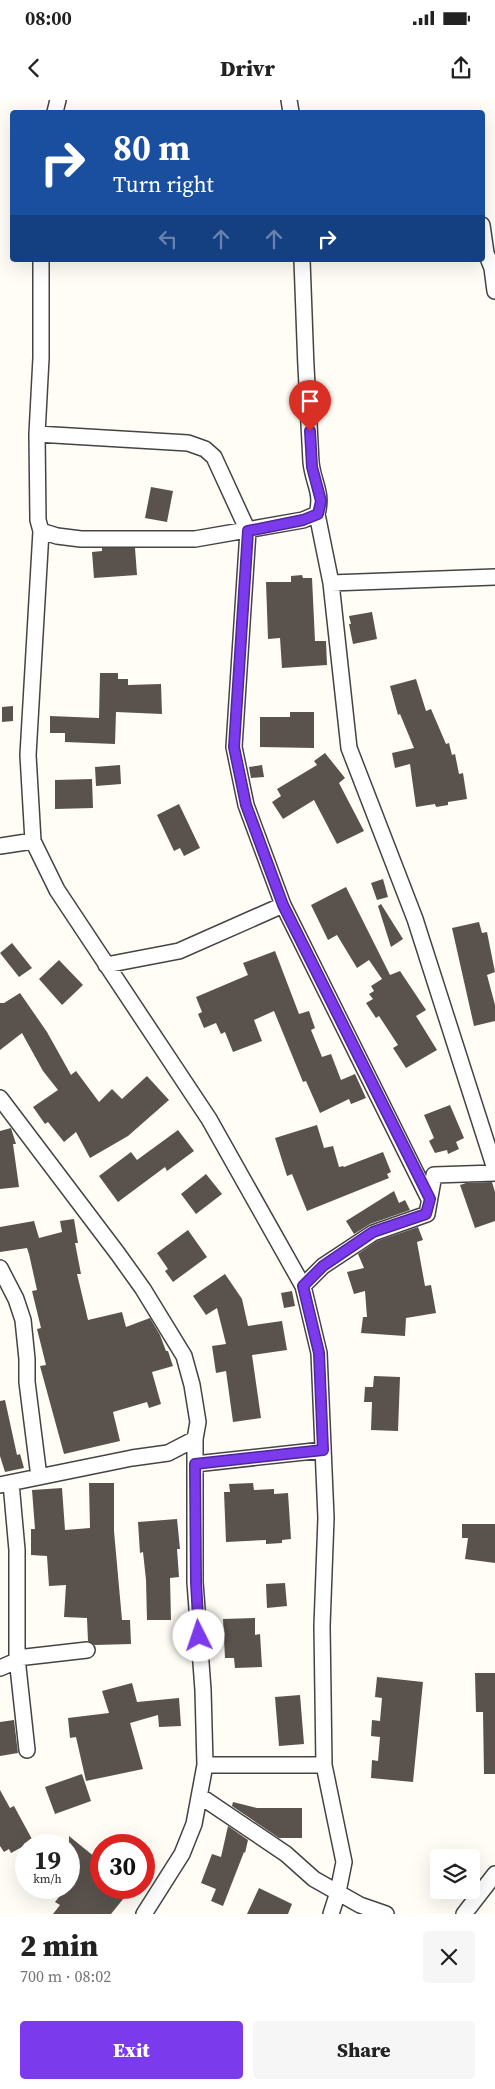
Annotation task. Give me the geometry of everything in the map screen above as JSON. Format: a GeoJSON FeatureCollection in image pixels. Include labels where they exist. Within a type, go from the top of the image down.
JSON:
{"type":"FeatureCollection","features":[{"type":"Feature","properties":{"kind":"street"},"geometry":{"type":"LineString","coordinates":[[485,246],[492,268],[495,291]]}},
{"type":"Feature","properties":{"kind":"street"},"geometry":{"type":"LineString","coordinates":[[41,262],[41,358],[37,434],[38,520],[41,531],[28,755],[33,841],[57,890],[209,1119],[303,1286],[319,1353],[326,1518],[322,1626],[324,1765],[344,1862],[338,1892],[330,1914]]}},
{"type":"Feature","properties":{"kind":"street"},"geometry":{"type":"LineString","coordinates":[[302,262],[304,341],[312,467],[321,501],[318,514],[331,583],[349,748],[415,919],[495,1171],[434,1175],[426,1214],[373,1232],[323,1266],[303,1286]]}},
{"type":"Feature","properties":{"kind":"street"},"geometry":{"type":"LineString","coordinates":[[37,434],[188,443],[205,449],[214,458],[248,531],[234,747],[246,805],[283,905],[430,1199]]}},
{"type":"Feature","properties":{"kind":"street"},"geometry":{"type":"LineString","coordinates":[[41,531],[57,536],[81,539],[196,539],[303,520],[318,514]]}},
{"type":"Feature","properties":{"kind":"street"},"geometry":{"type":"LineString","coordinates":[[331,583],[495,577]]}},
{"type":"Feature","properties":{"kind":"street"},"geometry":{"type":"LineString","coordinates":[[0,846],[33,841]]}},
{"type":"Feature","properties":{"kind":"street"},"geometry":{"type":"LineString","coordinates":[[106,965],[179,951],[283,905]]}},
{"type":"Feature","properties":{"kind":"street"},"geometry":{"type":"LineString","coordinates":[[0,1098],[143,1289],[184,1356],[192,1385],[198,1422],[195,1439],[196,1582],[203,1690],[205,1765],[194,1824],[182,1854],[144,1914]]}},
{"type":"Feature","properties":{"kind":"street"},"geometry":{"type":"LineString","coordinates":[[0,1268],[16,1299],[23,1320],[27,1382],[40,1477]]}},
{"type":"Feature","properties":{"kind":"street"},"geometry":{"type":"LineString","coordinates":[[27,1750],[17,1658],[17,1550],[6,1484],[132,1458],[168,1453],[195,1439]]}},
{"type":"Feature","properties":{"kind":"street"},"geometry":{"type":"LineString","coordinates":[[195,1464],[323,1450]]}},
{"type":"Feature","properties":{"kind":"street"},"geometry":{"type":"LineString","coordinates":[[0,1668],[14,1662],[17,1658],[87,1650]]}},
{"type":"Feature","properties":{"kind":"street"},"geometry":{"type":"LineString","coordinates":[[205,1765],[324,1765]]}},
{"type":"Feature","properties":{"kind":"street"},"geometry":{"type":"LineString","coordinates":[[200,1796],[286,1854],[314,1878],[360,1905],[386,1914]]}},
{"type":"Feature","properties":{"kind":"street"},"geometry":{"type":"LineString","coordinates":[[464,1914],[495,1874]]}},
{"type":"Feature","properties":{"kind":"building"},"geometry":{"type":"Polygon","coordinates":[[[151,487],[173,491],[167,522],[145,518],[151,487]]]}},
{"type":"Feature","properties":{"kind":"building"},"geometry":{"type":"Polygon","coordinates":[[[102,548],[135,548],[137,575],[94,578],[92,552],[102,551],[102,548]]]}},
{"type":"Feature","properties":{"kind":"building"},"geometry":{"type":"Polygon","coordinates":[[[302,575],[303,578],[312,578],[315,641],[326,641],[327,665],[282,668],[280,638],[268,639],[266,582],[291,582],[291,576],[302,575]]]}},
{"type":"Feature","properties":{"kind":"building"},"geometry":{"type":"Polygon","coordinates":[[[372,612],[377,639],[353,644],[349,616],[372,612]]]}},
{"type":"Feature","properties":{"kind":"building"},"geometry":{"type":"Polygon","coordinates":[[[100,673],[118,673],[118,679],[128,679],[128,685],[161,684],[162,714],[116,712],[115,744],[65,742],[65,733],[50,733],[50,716],[99,718],[100,673]]]}},
{"type":"Feature","properties":{"kind":"building"},"geometry":{"type":"Polygon","coordinates":[[[416,679],[426,711],[431,709],[446,744],[449,743],[452,755],[455,754],[459,774],[463,773],[467,799],[448,802],[448,805],[436,807],[435,804],[416,807],[410,764],[395,768],[392,753],[414,748],[400,714],[398,715],[390,686],[416,679]]]}},
{"type":"Feature","properties":{"kind":"building"},"geometry":{"type":"Polygon","coordinates":[[[13,706],[13,721],[2,722],[2,707],[13,706]]]}},
{"type":"Feature","properties":{"kind":"building"},"geometry":{"type":"Polygon","coordinates":[[[290,712],[314,712],[314,748],[260,747],[260,717],[290,717],[290,712]]]}},
{"type":"Feature","properties":{"kind":"building"},"geometry":{"type":"Polygon","coordinates":[[[325,753],[345,778],[339,783],[364,831],[337,844],[314,800],[283,819],[272,802],[281,796],[277,789],[317,765],[314,761],[325,753]]]}},
{"type":"Feature","properties":{"kind":"building"},"geometry":{"type":"Polygon","coordinates":[[[120,765],[121,784],[96,786],[95,767],[120,765]]]}},
{"type":"Feature","properties":{"kind":"building"},"geometry":{"type":"Polygon","coordinates":[[[262,765],[264,777],[251,778],[249,767],[262,765]]]}},
{"type":"Feature","properties":{"kind":"building"},"geometry":{"type":"Polygon","coordinates":[[[92,779],[93,808],[55,809],[55,780],[92,779]]]}},
{"type":"Feature","properties":{"kind":"building"},"geometry":{"type":"Polygon","coordinates":[[[179,804],[200,848],[184,856],[180,848],[174,851],[157,815],[179,804]]]}},
{"type":"Feature","properties":{"kind":"building"},"geometry":{"type":"Polygon","coordinates":[[[383,879],[388,897],[377,900],[371,883],[383,879]]]}},
{"type":"Feature","properties":{"kind":"building"},"geometry":{"type":"Polygon","coordinates":[[[346,887],[390,975],[400,971],[426,1010],[416,1016],[437,1050],[406,1068],[393,1048],[398,1045],[379,1016],[376,1018],[366,1003],[373,999],[369,994],[374,991],[371,986],[382,979],[369,960],[357,968],[337,935],[328,940],[311,905],[346,887]]]}},
{"type":"Feature","properties":{"kind":"building"},"geometry":{"type":"Polygon","coordinates":[[[381,904],[403,939],[391,947],[378,906],[381,904]]]}},
{"type":"Feature","properties":{"kind":"building"},"geometry":{"type":"Polygon","coordinates":[[[479,922],[482,933],[487,932],[495,972],[487,975],[495,1005],[495,1021],[474,1026],[452,928],[479,922]]]}},
{"type":"Feature","properties":{"kind":"building"},"geometry":{"type":"Polygon","coordinates":[[[12,943],[32,968],[19,977],[0,953],[12,943]]]}},
{"type":"Feature","properties":{"kind":"building"},"geometry":{"type":"Polygon","coordinates":[[[275,951],[299,1014],[309,1011],[315,1028],[311,1030],[322,1057],[331,1054],[341,1080],[355,1074],[366,1098],[351,1104],[349,1099],[320,1113],[306,1081],[303,1082],[274,1011],[254,1020],[262,1041],[233,1052],[225,1032],[221,1034],[216,1023],[204,1028],[198,1014],[202,1012],[196,997],[248,975],[243,963],[275,951]]]}},
{"type":"Feature","properties":{"kind":"building"},"geometry":{"type":"Polygon","coordinates":[[[59,960],[83,985],[62,1005],[39,979],[59,960]]]}},
{"type":"Feature","properties":{"kind":"building"},"geometry":{"type":"Polygon","coordinates":[[[20,993],[47,1032],[71,1075],[76,1071],[99,1102],[112,1089],[122,1099],[147,1076],[169,1100],[128,1136],[90,1158],[76,1132],[64,1142],[48,1122],[45,1124],[33,1107],[58,1090],[43,1071],[22,1033],[0,1050],[0,1003],[4,1003],[20,993]]]}},
{"type":"Feature","properties":{"kind":"building"},"geometry":{"type":"Polygon","coordinates":[[[450,1105],[464,1138],[456,1142],[459,1149],[448,1154],[447,1150],[435,1153],[429,1141],[434,1138],[424,1115],[450,1105]]]}},
{"type":"Feature","properties":{"kind":"building"},"geometry":{"type":"Polygon","coordinates":[[[317,1125],[324,1148],[333,1146],[339,1167],[344,1167],[383,1152],[391,1172],[387,1174],[389,1178],[307,1211],[292,1174],[287,1176],[275,1138],[317,1125]]]}},
{"type":"Feature","properties":{"kind":"building"},"geometry":{"type":"Polygon","coordinates":[[[11,1128],[16,1144],[13,1144],[19,1187],[0,1189],[0,1131],[11,1128]]]}},
{"type":"Feature","properties":{"kind":"building"},"geometry":{"type":"Polygon","coordinates":[[[178,1130],[194,1151],[167,1171],[165,1167],[118,1202],[99,1176],[131,1152],[137,1160],[178,1130]]]}},
{"type":"Feature","properties":{"kind":"building"},"geometry":{"type":"Polygon","coordinates":[[[206,1174],[222,1194],[196,1214],[181,1194],[206,1174]]]}},
{"type":"Feature","properties":{"kind":"building"},"geometry":{"type":"Polygon","coordinates":[[[492,1182],[495,1192],[495,1221],[475,1228],[460,1185],[492,1182]]]}},
{"type":"Feature","properties":{"kind":"building"},"geometry":{"type":"Polygon","coordinates":[[[394,1191],[399,1203],[405,1200],[410,1210],[370,1224],[354,1234],[346,1221],[394,1191]]]}},
{"type":"Feature","properties":{"kind":"building"},"geometry":{"type":"Polygon","coordinates":[[[74,1219],[78,1243],[75,1243],[81,1274],[77,1274],[88,1320],[122,1312],[126,1327],[150,1318],[160,1335],[166,1351],[168,1351],[173,1366],[152,1372],[161,1404],[149,1408],[147,1402],[113,1412],[120,1441],[64,1454],[40,1366],[46,1365],[37,1329],[41,1328],[32,1291],[37,1290],[29,1254],[27,1248],[0,1252],[0,1227],[34,1221],[39,1238],[62,1232],[60,1221],[74,1219]]]}},
{"type":"Feature","properties":{"kind":"building"},"geometry":{"type":"Polygon","coordinates":[[[418,1227],[423,1240],[417,1242],[425,1286],[431,1285],[436,1313],[406,1318],[405,1336],[361,1333],[363,1317],[367,1317],[365,1291],[354,1294],[347,1272],[364,1268],[358,1254],[377,1241],[418,1227]]]}},
{"type":"Feature","properties":{"kind":"building"},"geometry":{"type":"Polygon","coordinates":[[[188,1230],[207,1257],[173,1282],[165,1271],[168,1269],[157,1253],[188,1230]]]}},
{"type":"Feature","properties":{"kind":"building"},"geometry":{"type":"Polygon","coordinates":[[[225,1274],[242,1299],[248,1326],[282,1321],[287,1350],[252,1355],[261,1418],[233,1422],[226,1371],[216,1373],[212,1346],[226,1344],[217,1308],[206,1315],[193,1296],[225,1274]]]}},
{"type":"Feature","properties":{"kind":"building"},"geometry":{"type":"Polygon","coordinates":[[[292,1291],[295,1306],[284,1308],[281,1293],[292,1291]]]}},
{"type":"Feature","properties":{"kind":"building"},"geometry":{"type":"Polygon","coordinates":[[[374,1376],[400,1377],[398,1431],[371,1430],[372,1402],[364,1402],[365,1387],[373,1387],[374,1376]]]}},
{"type":"Feature","properties":{"kind":"building"},"geometry":{"type":"Polygon","coordinates":[[[5,1400],[17,1455],[20,1454],[24,1468],[5,1472],[0,1456],[0,1401],[5,1400]]]}},
{"type":"Feature","properties":{"kind":"building"},"geometry":{"type":"Polygon","coordinates":[[[89,1483],[114,1483],[114,1531],[122,1620],[130,1620],[131,1644],[95,1645],[88,1641],[87,1618],[64,1617],[66,1585],[49,1586],[47,1556],[31,1555],[31,1529],[35,1529],[32,1490],[62,1488],[65,1530],[90,1528],[89,1483]]]}},
{"type":"Feature","properties":{"kind":"building"},"geometry":{"type":"Polygon","coordinates":[[[253,1483],[254,1490],[274,1489],[274,1494],[288,1493],[291,1539],[282,1540],[282,1543],[266,1544],[266,1540],[226,1542],[224,1492],[230,1492],[229,1484],[253,1483]]]}},
{"type":"Feature","properties":{"kind":"building"},"geometry":{"type":"Polygon","coordinates":[[[177,1519],[180,1549],[177,1549],[179,1577],[170,1578],[171,1620],[147,1620],[146,1580],[143,1552],[140,1553],[138,1522],[177,1519]]]}},
{"type":"Feature","properties":{"kind":"building"},"geometry":{"type":"Polygon","coordinates":[[[462,1524],[495,1524],[495,1563],[465,1559],[468,1538],[462,1538],[462,1524]]]}},
{"type":"Feature","properties":{"kind":"building"},"geometry":{"type":"Polygon","coordinates":[[[285,1583],[287,1606],[267,1608],[266,1584],[285,1583]]]}},
{"type":"Feature","properties":{"kind":"building"},"geometry":{"type":"Polygon","coordinates":[[[255,1618],[255,1635],[260,1634],[262,1667],[235,1668],[234,1658],[225,1658],[223,1619],[255,1618]]]}},
{"type":"Feature","properties":{"kind":"building"},"geometry":{"type":"Polygon","coordinates":[[[475,1673],[495,1673],[495,1774],[484,1774],[483,1712],[476,1712],[475,1673]]]}},
{"type":"Feature","properties":{"kind":"building"},"geometry":{"type":"Polygon","coordinates":[[[377,1677],[423,1682],[413,1782],[371,1778],[372,1760],[378,1761],[380,1737],[371,1736],[372,1720],[380,1721],[382,1698],[375,1697],[377,1677]]]}},
{"type":"Feature","properties":{"kind":"building"},"geometry":{"type":"Polygon","coordinates":[[[132,1683],[137,1702],[179,1698],[181,1726],[159,1727],[158,1715],[130,1723],[143,1769],[86,1781],[76,1737],[70,1738],[68,1718],[109,1713],[102,1691],[132,1683]]]}},
{"type":"Feature","properties":{"kind":"building"},"geometry":{"type":"Polygon","coordinates":[[[300,1695],[304,1744],[279,1746],[275,1697],[300,1695]]]}},
{"type":"Feature","properties":{"kind":"building"},"geometry":{"type":"Polygon","coordinates":[[[14,1720],[18,1753],[0,1756],[0,1722],[14,1720]]]}},
{"type":"Feature","properties":{"kind":"building"},"geometry":{"type":"Polygon","coordinates":[[[82,1774],[91,1801],[55,1814],[45,1787],[82,1774]]]}},
{"type":"Feature","properties":{"kind":"building"},"geometry":{"type":"Polygon","coordinates":[[[0,1790],[10,1808],[14,1806],[29,1834],[15,1834],[15,1851],[11,1853],[9,1849],[4,1852],[0,1846],[0,1790]]]}},
{"type":"Feature","properties":{"kind":"building"},"geometry":{"type":"Polygon","coordinates":[[[233,1802],[257,1808],[302,1808],[302,1838],[279,1838],[232,1806],[233,1802]]]}},
{"type":"Feature","properties":{"kind":"building"},"geometry":{"type":"Polygon","coordinates":[[[228,1826],[248,1840],[245,1853],[223,1906],[211,1901],[216,1889],[201,1883],[212,1854],[221,1857],[228,1826]]]}},
{"type":"Feature","properties":{"kind":"building"},"geometry":{"type":"Polygon","coordinates":[[[80,1845],[90,1853],[90,1899],[123,1899],[111,1914],[53,1914],[60,1905],[55,1902],[57,1899],[80,1899],[80,1845]]]}},
{"type":"Feature","properties":{"kind":"building"},"geometry":{"type":"Polygon","coordinates":[[[259,1888],[292,1904],[288,1914],[247,1914],[259,1888]]]}},
{"type":"Feature","properties":{"kind":"route"},"geometry":{"type":"LineString","coordinates":[[199,1636],[196,1582],[195,1464],[323,1450],[319,1353],[303,1286],[323,1266],[373,1232],[426,1214],[430,1199],[283,905],[246,805],[234,747],[248,531],[303,520],[318,514],[321,501],[312,467],[310,431]]}}]}
